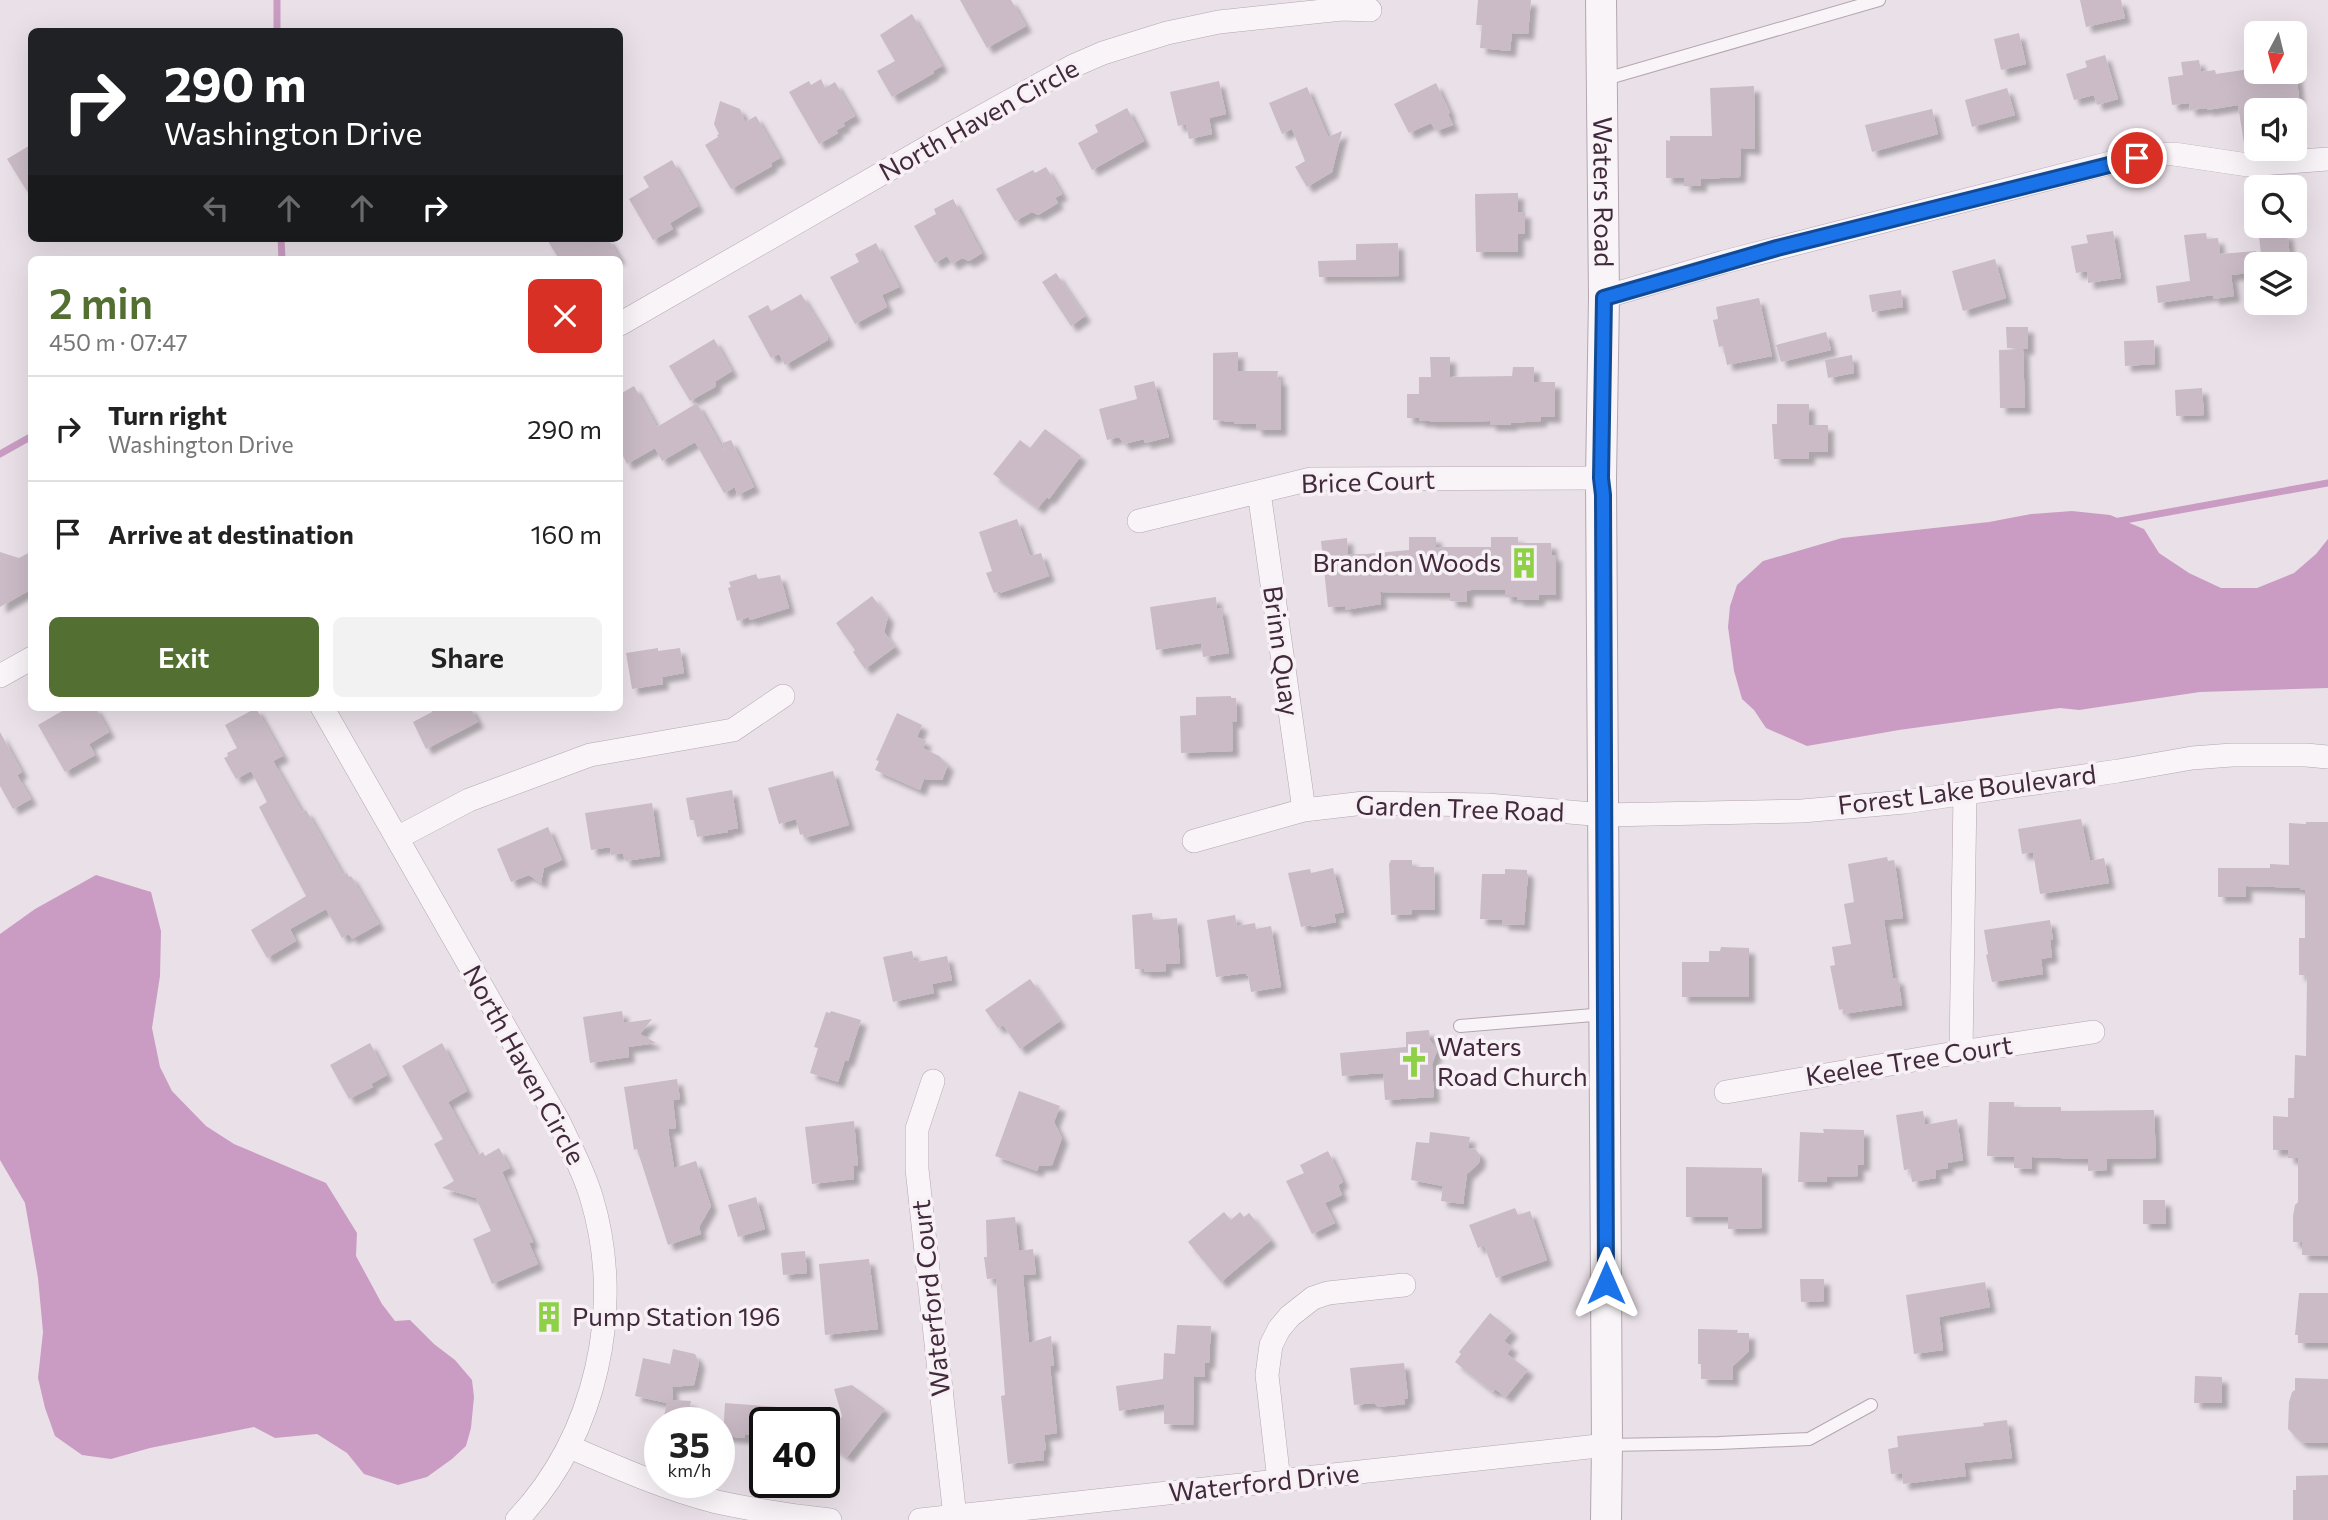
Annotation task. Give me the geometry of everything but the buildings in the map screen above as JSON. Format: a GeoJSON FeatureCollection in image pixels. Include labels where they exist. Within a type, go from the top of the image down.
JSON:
{"type":"FeatureCollection","features":[{"type":"Feature","properties":{"kind":"street","name":"Waters Road"},"geometry":{"type":"LineString","coordinates":[[1601,0],[1606,1520]]}},
{"type":"Feature","properties":{"kind":"street","name":"North Haven Circle"},"geometry":{"type":"LineString","coordinates":[[623,322],[954,132],[1073,66],[1102,53],[1167,33],[1219,22],[1342,9],[1370,10]]}},
{"type":"Feature","properties":{"kind":"street"},"geometry":{"type":"LineString","coordinates":[[1604,298],[1724,262],[2118,161],[2156,154],[2174,154],[2248,165],[2328,159]]}},
{"type":"Feature","properties":{"kind":"street","name":"Brice Court"},"geometry":{"type":"LineString","coordinates":[[1139,521],[1311,479],[1601,478]]}},
{"type":"Feature","properties":{"kind":"street","name":"Brinn Quay"},"geometry":{"type":"LineString","coordinates":[[1259,492],[1304,810]]}},
{"type":"Feature","properties":{"kind":"street"},"geometry":{"type":"LineString","coordinates":[[0,676],[28,660]]}},
{"type":"Feature","properties":{"kind":"street"},"geometry":{"type":"LineString","coordinates":[[397,838],[469,800],[590,755],[733,730],[783,696]]}},
{"type":"Feature","properties":{"kind":"street","name":"North Haven Circle"},"geometry":{"type":"LineString","coordinates":[[324,711],[559,1122],[591,1197],[600,1241],[606,1302],[590,1393],[570,1447],[560,1465],[517,1520]]}},
{"type":"Feature","properties":{"kind":"street","name":"Forest Lake Boulevard"},"geometry":{"type":"LineString","coordinates":[[1604,815],[1802,811],[1905,802],[2192,758],[2232,755],[2328,757]]}},
{"type":"Feature","properties":{"kind":"street"},"geometry":{"type":"LineString","coordinates":[[1961,1052],[1965,793]]}},
{"type":"Feature","properties":{"kind":"street","name":"Garden Tree Road"},"geometry":{"type":"LineString","coordinates":[[1194,841],[1304,810],[1364,803],[1487,805],[1604,815]]}},
{"type":"Feature","properties":{"kind":"street","name":"Keelee Tree Court"},"geometry":{"type":"LineString","coordinates":[[1726,1092],[2093,1032]]}},
{"type":"Feature","properties":{"kind":"street","name":"Waterford Court"},"geometry":{"type":"LineString","coordinates":[[933,1081],[917,1129],[917,1168],[955,1517]]}},
{"type":"Feature","properties":{"kind":"street"},"geometry":{"type":"LineString","coordinates":[[1279,1481],[1267,1375],[1271,1345],[1279,1329],[1303,1305],[1320,1295],[1405,1285]]}},
{"type":"Feature","properties":{"kind":"street","name":"Waterford Drive"},"geometry":{"type":"LineString","coordinates":[[920,1520],[1607,1445]]}},
{"type":"Feature","properties":{"kind":"street"},"geometry":{"type":"LineString","coordinates":[[570,1447],[652,1482],[716,1501],[784,1515],[830,1520]]}},
{"type":"Feature","properties":{"kind":"lane"},"geometry":{"type":"LineString","coordinates":[[1602,80],[1879,0]]}},
{"type":"Feature","properties":{"kind":"lane"},"geometry":{"type":"LineString","coordinates":[[1460,1026],[1605,1013]]}},
{"type":"Feature","properties":{"kind":"lane"},"geometry":{"type":"LineString","coordinates":[[1607,1445],[1809,1439],[1871,1405]]}},
{"type":"Feature","properties":{"kind":"shaded area"},"geometry":{"type":"Polygon","coordinates":[[[2072,511],[2110,515],[2144,529],[2159,553],[2189,573],[2221,588],[2257,588],[2294,573],[2316,554],[2328,539],[2328,688],[2200,692],[2079,710],[2060,708],[1899,730],[1807,746],[1766,728],[1754,710],[1742,699],[1734,671],[1728,627],[1730,606],[1737,585],[1763,561],[1842,538],[2072,511]]]}},
{"type":"Feature","properties":{"kind":"shaded area"},"geometry":{"type":"Polygon","coordinates":[[[96,875],[151,892],[161,931],[160,976],[152,1028],[160,1067],[172,1091],[206,1126],[234,1144],[326,1183],[357,1233],[356,1256],[382,1304],[395,1321],[410,1320],[455,1360],[472,1380],[474,1397],[466,1446],[427,1477],[398,1485],[364,1474],[347,1453],[317,1434],[275,1438],[254,1427],[150,1448],[111,1459],[82,1455],[55,1436],[38,1378],[43,1332],[38,1278],[25,1203],[0,1160],[0,934],[35,909],[96,875]]]}},
{"type":"Feature","properties":{"kind":"waterway"},"geometry":{"type":"LineString","coordinates":[[277,0],[277,28]]}},
{"type":"Feature","properties":{"kind":"waterway"},"geometry":{"type":"LineString","coordinates":[[281,242],[282,256]]}},
{"type":"Feature","properties":{"kind":"waterway"},"geometry":{"type":"LineString","coordinates":[[0,454],[28,438]]}},
{"type":"Feature","properties":{"kind":"waterway"},"geometry":{"type":"LineString","coordinates":[[2114,522],[2328,483]]}},
{"type":"Feature","properties":{"kind":"place","name":"Brandon Woods"},"geometry":{"type":"Point","coordinates":[1524,563]}},
{"type":"Feature","properties":{"kind":"place","name":"Waters Road Church"},"geometry":{"type":"Point","coordinates":[1414,1062]}},
{"type":"Feature","properties":{"kind":"place","name":"Pump Station 196"},"geometry":{"type":"Point","coordinates":[549,1317]}},
{"type":"Feature","properties":{"kind":"route"},"geometry":{"type":"LineString","coordinates":[[1606,1283],[1601,478],[1604,298],[1777,248],[1988,193],[2137,158]]}}]}
